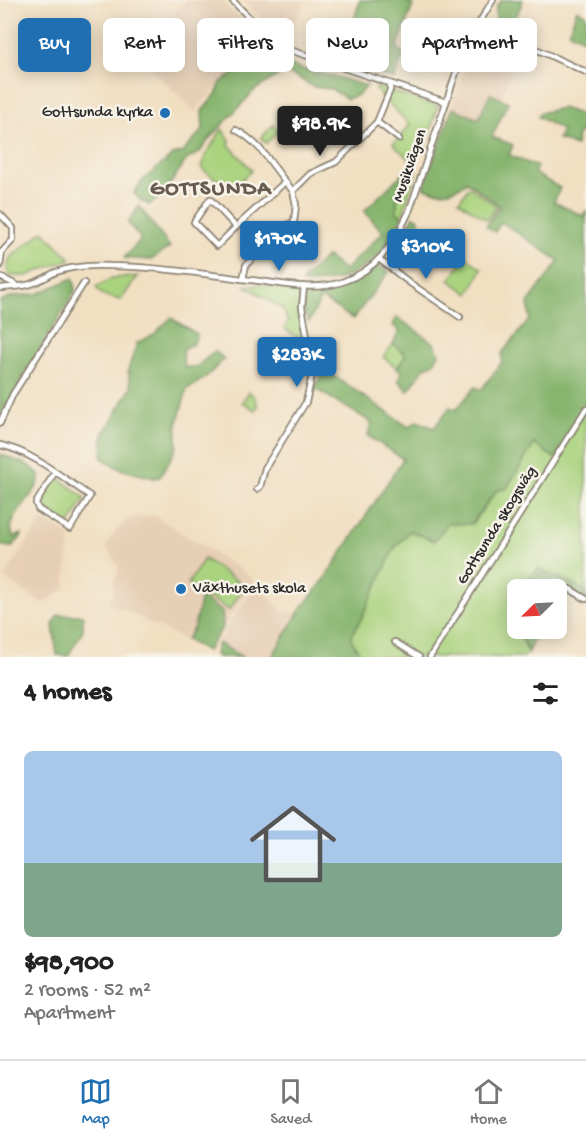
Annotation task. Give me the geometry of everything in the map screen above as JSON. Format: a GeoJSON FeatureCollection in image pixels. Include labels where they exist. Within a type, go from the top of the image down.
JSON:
{"type":"FeatureCollection","features":[{"type":"Feature","properties":{"kind":"street"},"geometry":{"type":"LineString","coordinates":[[232,0],[274,43],[284,48],[446,102]]}},
{"type":"Feature","properties":{"kind":"street","name":"Musikvägen"},"geometry":{"type":"LineString","coordinates":[[482,18],[493,0]]}},
{"type":"Feature","properties":{"kind":"street"},"geometry":{"type":"LineString","coordinates":[[537,49],[586,72]]}},
{"type":"Feature","properties":{"kind":"street","name":"Musikvägen"},"geometry":{"type":"LineString","coordinates":[[0,288],[28,285],[58,271],[108,266],[147,268],[304,286],[322,286],[344,281],[371,266],[392,244],[409,212],[456,72]]}},
{"type":"Feature","properties":{"kind":"street"},"geometry":{"type":"LineString","coordinates":[[293,191],[310,174],[336,162],[377,122],[390,90],[390,84]]}},
{"type":"Feature","properties":{"kind":"street"},"geometry":{"type":"LineString","coordinates":[[377,122],[399,139]]}},
{"type":"Feature","properties":{"kind":"street"},"geometry":{"type":"LineString","coordinates":[[236,130],[248,136],[258,146],[293,191],[296,205],[294,222],[283,227],[246,265],[243,279]]}},
{"type":"Feature","properties":{"kind":"street"},"geometry":{"type":"LineString","coordinates":[[236,227],[210,199],[194,222],[217,246],[285,182]]}},
{"type":"Feature","properties":{"kind":"street"},"geometry":{"type":"LineString","coordinates":[[0,214],[13,228],[13,240],[1,253],[0,266]]}},
{"type":"Feature","properties":{"kind":"street"},"geometry":{"type":"LineString","coordinates":[[379,259],[460,317]]}},
{"type":"Feature","properties":{"kind":"street"},"geometry":{"type":"LineString","coordinates":[[0,277],[19,286]]}},
{"type":"Feature","properties":{"kind":"street"},"geometry":{"type":"LineString","coordinates":[[0,423],[13,394],[84,283]]}},
{"type":"Feature","properties":{"kind":"street"},"geometry":{"type":"LineString","coordinates":[[257,489],[260,488],[265,468],[306,402],[314,371],[302,307],[304,286]]}},
{"type":"Feature","properties":{"kind":"street","name":"Gottsunda skogsväg"},"geometry":{"type":"LineString","coordinates":[[430,657],[586,409]]}},
{"type":"Feature","properties":{"kind":"street"},"geometry":{"type":"LineString","coordinates":[[0,445],[39,460],[90,496],[70,529],[38,509],[36,503],[55,472]]}},
{"type":"Feature","properties":{"kind":"street"},"geometry":{"type":"LineString","coordinates":[[570,589],[586,599]]}},
{"type":"Feature","properties":{"kind":"street"},"geometry":{"type":"LineString","coordinates":[[395,642],[419,657]]}},
{"type":"Feature","properties":{"kind":"shaded area"},"geometry":{"type":"Polygon","coordinates":[[[186,0],[221,0],[240,18],[197,18],[197,72],[233,72],[194,112],[155,72],[185,72],[185,18],[170,18],[186,0]]]}},
{"type":"Feature","properties":{"kind":"shaded area"},"geometry":{"type":"Polygon","coordinates":[[[243,0],[304,0],[301,13],[294,21],[294,18],[261,18],[243,0]]]}},
{"type":"Feature","properties":{"kind":"shaded area"},"geometry":{"type":"Polygon","coordinates":[[[464,72],[511,72],[482,144],[443,126],[464,72]]]}},
{"type":"Feature","properties":{"kind":"shaded area","name":"Växthusets skola"},"geometry":{"type":"Polygon","coordinates":[[[153,515],[252,579],[253,583],[207,651],[108,602],[113,596],[114,581],[119,569],[106,548],[107,544],[116,531],[130,518],[153,515]]]}},
{"type":"Feature","properties":{"kind":"shaded area"},"geometry":{"type":"Polygon","coordinates":[[[43,519],[70,536],[65,589],[43,603],[3,578],[43,519]]]}},
{"type":"Feature","properties":{"kind":"shaded area"},"geometry":{"type":"Polygon","coordinates":[[[257,584],[284,613],[299,613],[272,657],[242,657],[218,643],[257,584]]]}},
{"type":"Feature","properties":{"kind":"green space"},"geometry":{"type":"Polygon","coordinates":[[[360,0],[402,0],[413,5],[408,18],[401,18],[401,37],[397,48],[401,51],[401,61],[394,79],[372,72],[389,72],[389,18],[354,18],[360,0]]]}},
{"type":"Feature","properties":{"kind":"green space"},"geometry":{"type":"Polygon","coordinates":[[[502,0],[523,0],[516,18],[496,18],[496,7],[502,0]]]}},
{"type":"Feature","properties":{"kind":"green space"},"geometry":{"type":"Polygon","coordinates":[[[577,9],[586,15],[586,40],[569,32],[577,9]]]}},
{"type":"Feature","properties":{"kind":"green space"},"geometry":{"type":"Polygon","coordinates":[[[294,66],[306,72],[329,75],[367,86],[358,95],[347,99],[331,89],[313,87],[285,72],[294,72],[294,66]]]}},
{"type":"Feature","properties":{"kind":"green space"},"geometry":{"type":"Polygon","coordinates":[[[235,72],[285,72],[255,90],[210,138],[200,152],[186,160],[163,195],[149,205],[140,200],[134,193],[143,180],[173,155],[183,152],[203,129],[202,111],[217,93],[221,82],[235,72]]]}},
{"type":"Feature","properties":{"kind":"green space"},"geometry":{"type":"Polygon","coordinates":[[[377,87],[438,106],[426,144],[417,151],[416,172],[402,217],[397,212],[397,200],[402,174],[413,163],[393,144],[410,125],[376,90],[377,87]]]}},
{"type":"Feature","properties":{"kind":"green space"},"geometry":{"type":"Polygon","coordinates":[[[490,94],[508,102],[492,137],[513,145],[509,155],[537,167],[534,173],[560,188],[554,202],[583,216],[586,211],[586,409],[555,458],[534,444],[506,489],[497,490],[471,524],[448,523],[434,541],[410,531],[394,549],[351,636],[360,657],[272,657],[300,610],[324,580],[403,459],[368,436],[371,422],[314,388],[325,370],[409,427],[417,421],[434,428],[450,407],[456,410],[475,387],[481,390],[502,362],[502,353],[530,319],[528,303],[559,261],[501,222],[495,232],[486,226],[500,206],[467,182],[445,192],[423,187],[453,108],[478,119],[490,94]]]}},
{"type":"Feature","properties":{"kind":"green space"},"geometry":{"type":"Polygon","coordinates":[[[562,108],[579,114],[586,120],[585,129],[577,135],[576,146],[558,139],[562,130],[538,117],[540,113],[562,108]]]}},
{"type":"Feature","properties":{"kind":"green space"},"geometry":{"type":"Polygon","coordinates":[[[273,125],[279,131],[266,143],[261,138],[273,125]]]}},
{"type":"Feature","properties":{"kind":"green space"},"geometry":{"type":"Polygon","coordinates":[[[222,129],[230,140],[229,145],[252,170],[232,190],[202,169],[205,156],[222,129]]]}},
{"type":"Feature","properties":{"kind":"green space"},"geometry":{"type":"Polygon","coordinates":[[[402,174],[397,212],[402,217],[383,249],[354,273],[323,282],[302,283],[327,256],[344,271],[383,232],[364,211],[402,174]]]}},
{"type":"Feature","properties":{"kind":"green space"},"geometry":{"type":"Polygon","coordinates":[[[469,187],[497,206],[487,220],[459,201],[469,187]]]}},
{"type":"Feature","properties":{"kind":"green space"},"geometry":{"type":"Polygon","coordinates":[[[139,206],[170,247],[151,260],[124,258],[141,239],[128,223],[139,206]]]}},
{"type":"Feature","properties":{"kind":"green space"},"geometry":{"type":"Polygon","coordinates":[[[414,216],[419,219],[418,236],[397,262],[390,256],[414,216]]]}},
{"type":"Feature","properties":{"kind":"green space"},"geometry":{"type":"Polygon","coordinates":[[[43,231],[71,259],[26,276],[9,276],[7,266],[10,258],[43,231]]]}},
{"type":"Feature","properties":{"kind":"green space"},"geometry":{"type":"Polygon","coordinates":[[[466,257],[482,269],[469,294],[449,280],[466,257]]]}},
{"type":"Feature","properties":{"kind":"green space"},"geometry":{"type":"Polygon","coordinates":[[[379,266],[389,272],[353,319],[321,298],[309,322],[302,307],[306,290],[344,286],[371,273],[379,266]]]}},
{"type":"Feature","properties":{"kind":"green space"},"geometry":{"type":"Polygon","coordinates":[[[138,276],[121,300],[103,295],[96,287],[112,278],[138,276]]]}},
{"type":"Feature","properties":{"kind":"green space"},"geometry":{"type":"Polygon","coordinates":[[[73,278],[75,291],[13,394],[0,420],[0,301],[13,296],[37,294],[73,278]]]}},
{"type":"Feature","properties":{"kind":"green space"},"geometry":{"type":"Polygon","coordinates":[[[259,285],[296,290],[300,294],[299,315],[305,342],[284,329],[288,322],[283,309],[246,286],[259,285]]]}},
{"type":"Feature","properties":{"kind":"green space"},"geometry":{"type":"Polygon","coordinates":[[[397,317],[435,344],[439,354],[433,364],[425,367],[408,391],[398,380],[402,372],[397,368],[406,355],[393,344],[399,331],[393,325],[397,317]]]}},
{"type":"Feature","properties":{"kind":"green space"},"geometry":{"type":"Polygon","coordinates":[[[171,318],[197,334],[194,343],[183,350],[184,367],[196,367],[215,351],[224,359],[205,378],[187,389],[177,425],[177,447],[160,477],[154,478],[120,469],[102,458],[103,435],[131,388],[128,370],[137,343],[153,335],[171,318]]]}},
{"type":"Feature","properties":{"kind":"green space"},"geometry":{"type":"Polygon","coordinates":[[[393,344],[406,355],[397,368],[383,357],[393,344]]]}},
{"type":"Feature","properties":{"kind":"green space"},"geometry":{"type":"Polygon","coordinates":[[[249,392],[254,396],[258,406],[255,410],[242,402],[249,392]]]}},
{"type":"Feature","properties":{"kind":"green space"},"geometry":{"type":"Polygon","coordinates":[[[586,409],[586,591],[567,582],[567,579],[560,579],[539,569],[528,579],[507,579],[507,639],[523,639],[528,652],[524,657],[360,657],[351,636],[394,549],[410,530],[448,523],[472,524],[497,490],[506,489],[534,444],[554,458],[586,409]]]}},
{"type":"Feature","properties":{"kind":"green space"},"geometry":{"type":"Polygon","coordinates":[[[0,454],[30,466],[39,474],[38,484],[12,524],[11,531],[14,537],[22,534],[12,547],[0,545],[0,454]]]}},
{"type":"Feature","properties":{"kind":"green space"},"geometry":{"type":"Polygon","coordinates":[[[57,477],[85,498],[71,523],[67,524],[43,508],[41,504],[57,477]]]}},
{"type":"Feature","properties":{"kind":"green space"},"geometry":{"type":"Polygon","coordinates":[[[204,559],[245,586],[229,610],[188,584],[204,559]]]}},
{"type":"Feature","properties":{"kind":"green space"},"geometry":{"type":"Polygon","coordinates":[[[539,569],[560,579],[528,579],[539,569]]]}},
{"type":"Feature","properties":{"kind":"green space"},"geometry":{"type":"Polygon","coordinates":[[[567,582],[586,591],[586,599],[570,589],[567,593],[567,582]]]}},
{"type":"Feature","properties":{"kind":"green space"},"geometry":{"type":"Polygon","coordinates":[[[201,597],[222,612],[223,627],[207,651],[186,640],[194,627],[201,597]]]}},
{"type":"Feature","properties":{"kind":"green space"},"geometry":{"type":"Polygon","coordinates":[[[58,615],[83,615],[83,630],[68,656],[57,655],[53,625],[58,615]]]}},
{"type":"Feature","properties":{"kind":"green space"},"geometry":{"type":"Polygon","coordinates":[[[523,639],[534,639],[528,652],[523,639]]]}},
{"type":"Feature","properties":{"kind":"green space"},"geometry":{"type":"Polygon","coordinates":[[[218,643],[242,657],[217,657],[215,654],[218,643]]]}},
{"type":"Feature","properties":{"kind":"place","name":"Gottsunda kyrka"},"geometry":{"type":"Point","coordinates":[165,113]}},
{"type":"Feature","properties":{"kind":"place","name":"Växthusets skola"},"geometry":{"type":"Point","coordinates":[181,589]}},
{"type":"Feature","properties":{"kind":"district","name":"GOTTSUNDA"},"geometry":{"type":"Point","coordinates":[211,190]}}]}
